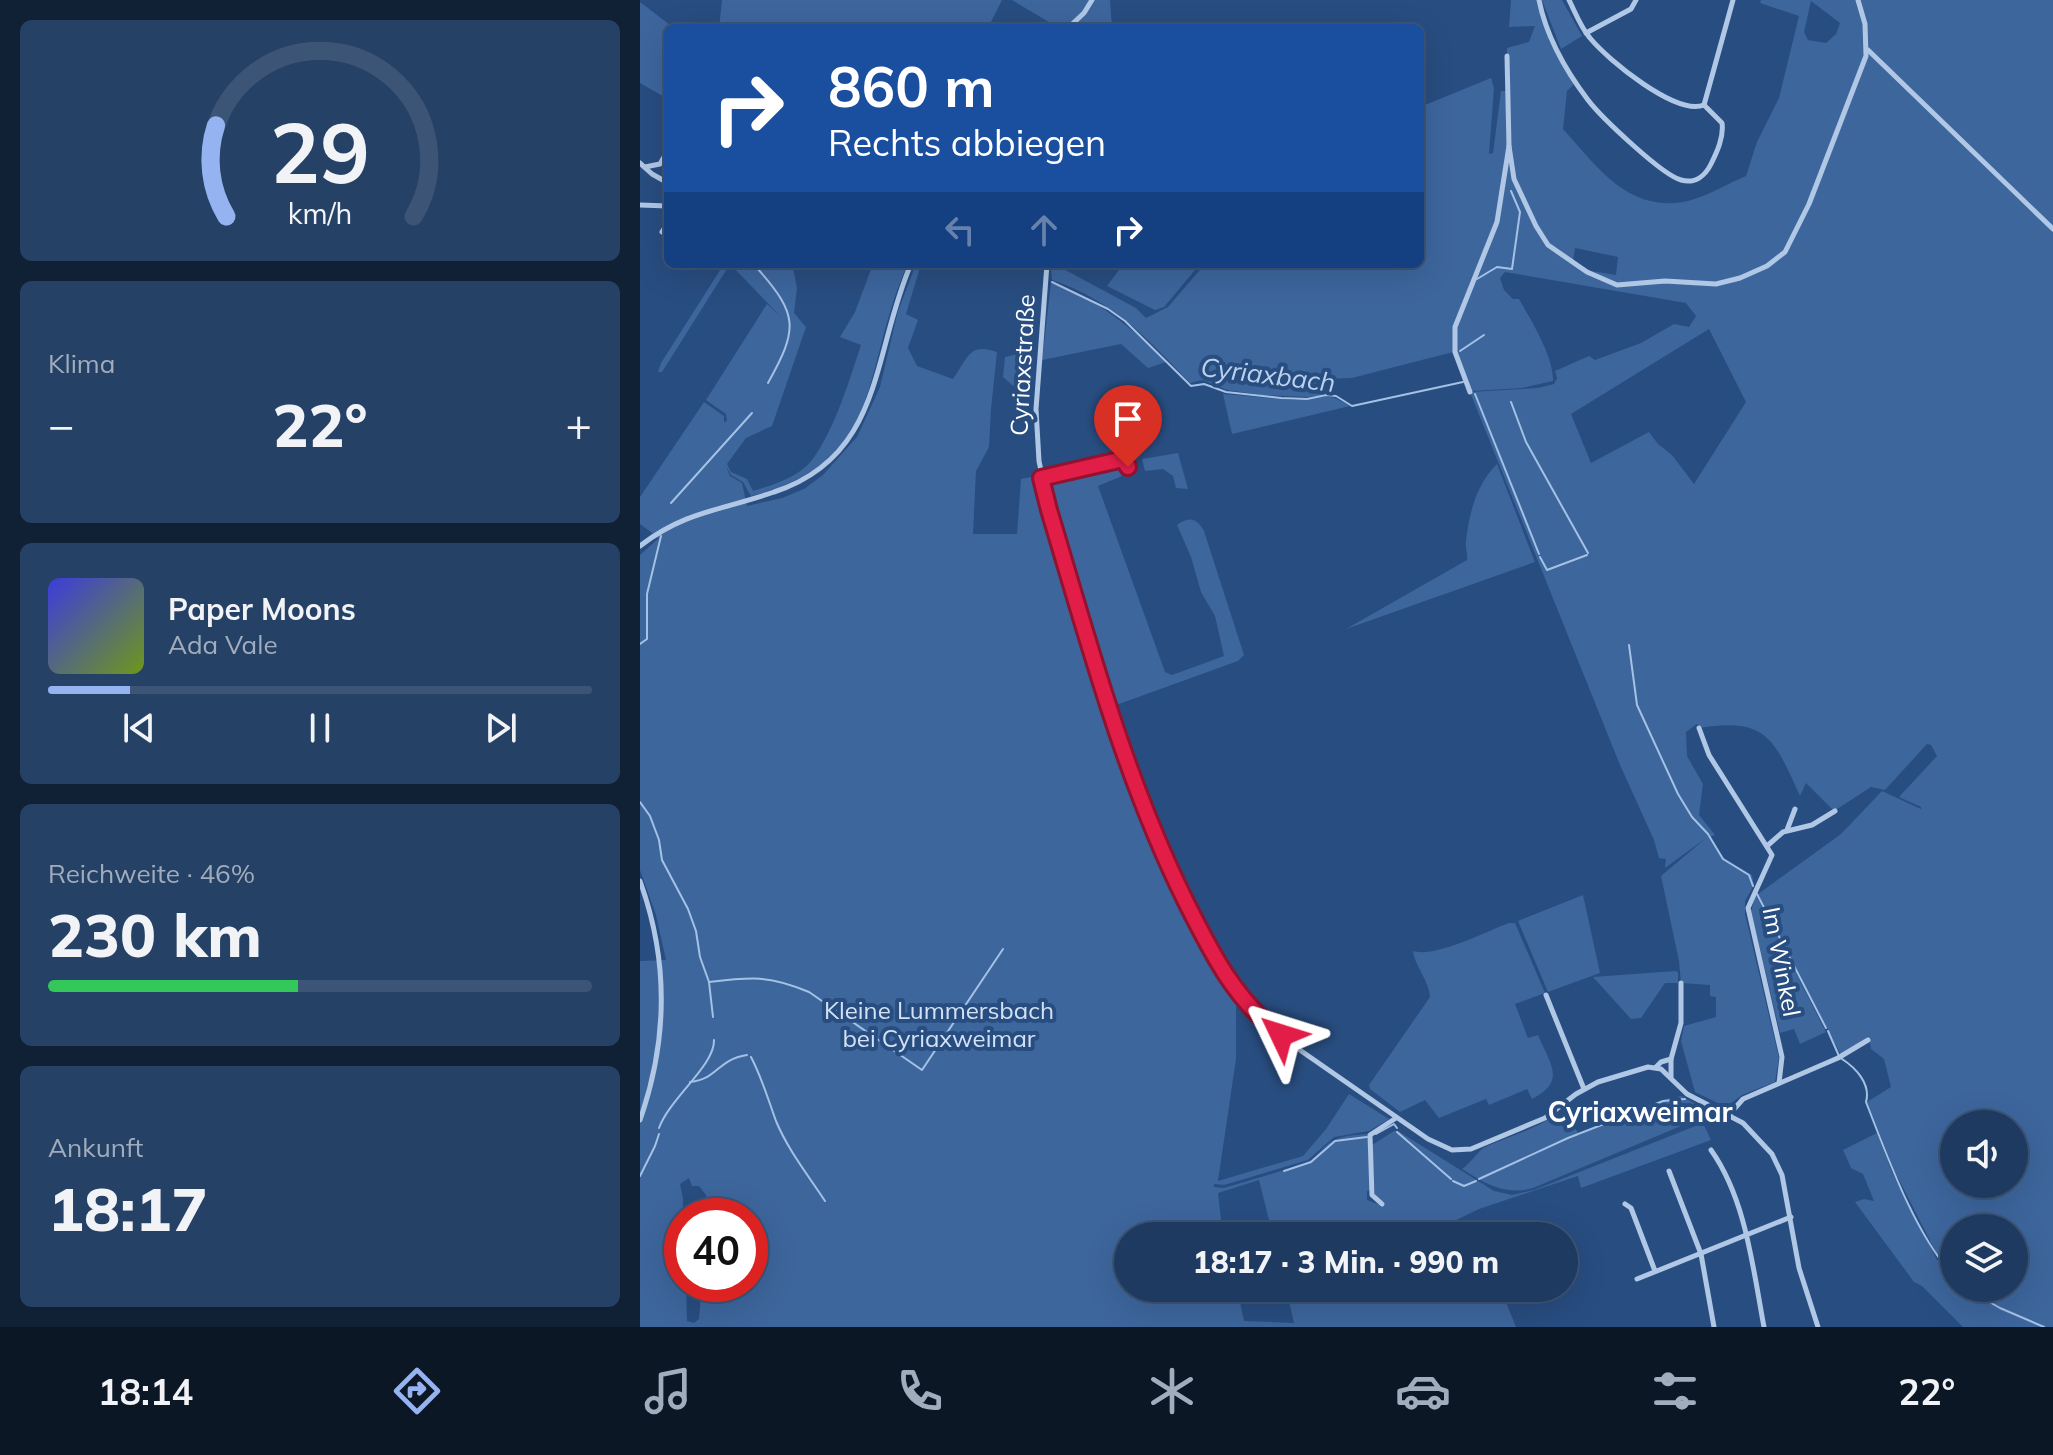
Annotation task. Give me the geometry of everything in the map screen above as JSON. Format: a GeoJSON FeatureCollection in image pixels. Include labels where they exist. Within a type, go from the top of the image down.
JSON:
{"type":"FeatureCollection","features":[{"type":"Feature","properties":{"kind":"street"},"geometry":{"type":"LineString","coordinates":[[1072,24],[1092,0]]}},
{"type":"Feature","properties":{"kind":"street"},"geometry":{"type":"LineString","coordinates":[[1539,0],[1557,51],[1587,100],[1667,173],[1681,180],[1694,180],[1704,175],[1723,131],[1722,123],[1704,105]]}},
{"type":"Feature","properties":{"kind":"street"},"geometry":{"type":"LineString","coordinates":[[1569,0],[1586,33],[1661,96],[1686,107],[1704,105]]}},
{"type":"Feature","properties":{"kind":"street"},"geometry":{"type":"LineString","coordinates":[[1586,33],[1631,9],[1636,0]]}},
{"type":"Feature","properties":{"kind":"street"},"geometry":{"type":"LineString","coordinates":[[1704,105],[1733,0]]}},
{"type":"Feature","properties":{"kind":"street"},"geometry":{"type":"LineString","coordinates":[[1507,56],[1509,146],[1514,179],[1548,245],[1587,272],[1617,285],[1665,281],[1716,284],[1767,266],[1788,247],[1809,204],[1868,49],[1858,0]]}},
{"type":"Feature","properties":{"kind":"street"},"geometry":{"type":"LineString","coordinates":[[1868,49],[2053,229]]}},
{"type":"Feature","properties":{"kind":"street"},"geometry":{"type":"LineString","coordinates":[[1470,392],[1455,352],[1455,327],[1497,222],[1509,146]]}},
{"type":"Feature","properties":{"kind":"street"},"geometry":{"type":"LineString","coordinates":[[642,165],[660,164],[664,157]]}},
{"type":"Feature","properties":{"kind":"street"},"geometry":{"type":"LineString","coordinates":[[642,165],[664,181]]}},
{"type":"Feature","properties":{"kind":"street"},"geometry":{"type":"LineString","coordinates":[[640,205],[664,206]]}},
{"type":"Feature","properties":{"kind":"street"},"geometry":{"type":"LineString","coordinates":[[640,546],[675,523],[699,513],[795,484],[818,471],[841,450],[859,425],[870,398],[893,311],[909,268]]}},
{"type":"Feature","properties":{"kind":"street","name":"Cyriaxstraße"},"geometry":{"type":"LineString","coordinates":[[1047,268],[1036,409],[1041,478],[1049,510],[1125,759],[1162,851],[1219,967],[1240,997],[1268,1025],[1434,1144],[1464,1150],[1537,1123],[1584,1089],[1639,1069],[1656,1067],[1671,1059]]}},
{"type":"Feature","properties":{"kind":"street"},"geometry":{"type":"LineString","coordinates":[[1041,478],[1119,460],[1124,460],[1128,467]]}},
{"type":"Feature","properties":{"kind":"street"},"geometry":{"type":"LineString","coordinates":[[1699,728],[1709,755],[1767,846],[1787,830],[1812,825],[1835,811]]}},
{"type":"Feature","properties":{"kind":"street"},"geometry":{"type":"LineString","coordinates":[[1787,830],[1795,809]]}},
{"type":"Feature","properties":{"kind":"street","name":"Im Winkel"},"geometry":{"type":"LineString","coordinates":[[1767,846],[1773,858],[1748,908],[1782,1057],[1779,1083]]}},
{"type":"Feature","properties":{"kind":"street"},"geometry":{"type":"LineString","coordinates":[[640,881],[655,927],[663,995],[658,1055],[640,1120]]}},
{"type":"Feature","properties":{"kind":"street"},"geometry":{"type":"LineString","coordinates":[[1671,1078],[1671,1059],[1681,1023],[1681,983]]}},
{"type":"Feature","properties":{"kind":"street"},"geometry":{"type":"LineString","coordinates":[[1546,995],[1584,1089]]}},
{"type":"Feature","properties":{"kind":"street"},"geometry":{"type":"LineString","coordinates":[[1729,1115],[1743,1099],[1814,1069],[1868,1040]]}},
{"type":"Feature","properties":{"kind":"street"},"geometry":{"type":"LineString","coordinates":[[1656,1067],[1687,1094],[1750,1129],[1772,1154],[1782,1175],[1799,1268],[1818,1327]]}},
{"type":"Feature","properties":{"kind":"street"},"geometry":{"type":"LineString","coordinates":[[1382,1204],[1372,1195],[1370,1135],[1396,1118]]}},
{"type":"Feature","properties":{"kind":"street"},"geometry":{"type":"LineString","coordinates":[[1711,1150],[1719,1161],[1747,1234],[1764,1327]]}},
{"type":"Feature","properties":{"kind":"street"},"geometry":{"type":"LineString","coordinates":[[1669,1171],[1701,1254],[1714,1327]]}},
{"type":"Feature","properties":{"kind":"street"},"geometry":{"type":"LineString","coordinates":[[1625,1204],[1631,1208],[1655,1271]]}},
{"type":"Feature","properties":{"kind":"street"},"geometry":{"type":"LineString","coordinates":[[1637,1279],[1791,1217]]}},
{"type":"Feature","properties":{"kind":"green space"},"geometry":{"type":"Polygon","coordinates":[[[722,0],[1002,0],[990,24],[719,24],[722,0]]]}},
{"type":"Feature","properties":{"kind":"green space"},"geometry":{"type":"Polygon","coordinates":[[[1012,0],[1110,0],[1112,24],[1052,24],[1012,0]]]}},
{"type":"Feature","properties":{"kind":"green space"},"geometry":{"type":"Polygon","coordinates":[[[1511,0],[1538,0],[1549,41],[1574,84],[1567,91],[1563,129],[1601,171],[1629,193],[1663,203],[1683,202],[1746,176],[1757,142],[1779,98],[1799,16],[1760,3],[1761,0],[2053,0],[2053,1327],[1963,1327],[1922,1286],[1914,1282],[1855,1202],[1864,1199],[1874,1201],[1863,1174],[1851,1168],[1843,1150],[1877,1133],[1892,1172],[1940,1262],[1940,1302],[2028,1302],[2028,1214],[1940,1214],[1940,1260],[1895,1172],[1867,1102],[1891,1087],[1884,1059],[1871,1049],[1869,1036],[1841,1055],[1758,894],[1841,834],[1882,791],[1921,809],[1899,797],[1937,756],[1931,745],[1927,744],[1885,790],[1871,787],[1834,811],[1806,783],[1800,796],[1775,747],[1754,730],[1722,725],[1699,728],[1697,724],[1686,732],[1687,756],[1703,784],[1699,815],[1715,835],[1710,837],[1724,858],[1752,875],[1754,885],[1745,901],[1745,914],[1779,1058],[1775,1082],[1742,1095],[1726,1107],[1695,1092],[1681,1041],[1684,1026],[1716,1017],[1716,997],[1710,996],[1710,985],[1681,983],[1661,876],[1706,838],[1665,868],[1666,859],[1659,858],[1470,392],[1538,388],[1554,384],[1557,378],[1555,371],[1589,356],[1595,360],[1641,343],[1674,324],[1689,327],[1696,316],[1686,303],[1505,272],[1500,278],[1504,290],[1513,299],[1519,299],[1535,328],[1550,361],[1553,381],[1522,388],[1472,391],[1457,351],[1352,378],[1328,379],[1325,384],[1330,394],[1307,397],[1227,390],[1203,380],[1190,383],[1144,336],[1112,310],[1052,280],[1051,268],[1062,268],[1136,308],[1146,318],[1168,307],[1202,268],[1424,268],[1424,105],[1491,78],[1494,88],[1489,154],[1493,153],[1501,91],[1507,91],[1507,48],[1529,42],[1535,26],[1509,27],[1511,0]],[[1811,1],[1804,32],[1808,40],[1826,43],[1836,34],[1840,23],[1811,1]],[[1575,248],[1573,261],[1591,271],[1616,275],[1618,257],[1575,248]],[[1709,329],[1571,414],[1591,463],[1649,432],[1694,484],[1746,402],[1709,329]]]}},
{"type":"Feature","properties":{"kind":"green space"},"geometry":{"type":"Polygon","coordinates":[[[1542,0],[1562,0],[1582,36],[1561,49],[1542,0]]]}},
{"type":"Feature","properties":{"kind":"green space"},"geometry":{"type":"Polygon","coordinates":[[[640,2],[669,24],[664,24],[664,97],[640,83],[640,2]]]}},
{"type":"Feature","properties":{"kind":"green space"},"geometry":{"type":"Polygon","coordinates":[[[721,268],[727,268],[662,372],[658,372],[721,268]]]}},
{"type":"Feature","properties":{"kind":"green space","name":"Kleine Lummersbach bei Cyriaxweimar"},"geometry":{"type":"Polygon","coordinates":[[[734,268],[793,268],[797,288],[794,313],[806,327],[772,426],[746,438],[727,464],[731,472],[747,479],[753,491],[793,476],[812,460],[834,419],[861,345],[840,337],[855,312],[872,268],[906,268],[893,302],[863,406],[849,434],[827,459],[795,480],[751,496],[743,482],[731,475],[726,466],[730,476],[742,483],[747,506],[804,489],[823,475],[857,437],[880,387],[898,311],[914,268],[920,268],[906,314],[918,320],[908,348],[917,366],[953,379],[970,354],[980,349],[997,352],[989,447],[976,471],[973,534],[1017,534],[1021,479],[1036,476],[1135,796],[1203,949],[1236,998],[1236,1059],[1218,1181],[1303,1156],[1349,1094],[1389,1119],[1369,1131],[1334,1137],[1308,1160],[1224,1185],[1214,1184],[1214,1187],[1224,1188],[1301,1165],[1338,1139],[1369,1134],[1371,1190],[1367,1191],[1367,1200],[1383,1206],[1375,1197],[1372,1145],[1394,1131],[1494,1191],[1512,1195],[1534,1190],[1703,1123],[1711,1140],[1581,1188],[1578,1176],[1479,1209],[1452,1222],[1270,1222],[1259,1180],[1218,1193],[1221,1222],[1114,1222],[1114,1302],[1240,1302],[1244,1321],[1294,1323],[1289,1302],[1506,1302],[1516,1327],[640,1327],[640,961],[666,960],[656,915],[640,870],[640,555],[659,538],[640,524],[640,497],[704,402],[724,416],[724,422],[727,421],[726,414],[706,400],[767,304],[781,317],[734,268]]]}},
{"type":"Feature","properties":{"kind":"green space"},"geometry":{"type":"Polygon","coordinates":[[[1118,268],[1197,268],[1164,307],[1155,310],[1107,286],[1118,268]]]}},
{"type":"Feature","properties":{"kind":"green space"},"geometry":{"type":"Polygon","coordinates":[[[1051,283],[1084,297],[1113,316],[1166,362],[1148,368],[1121,344],[1042,360],[1051,283]]]}},
{"type":"Feature","properties":{"kind":"green space"},"geometry":{"type":"Polygon","coordinates":[[[1018,354],[1025,357],[1029,365],[1023,411],[1019,412],[1019,391],[1003,377],[1005,357],[1018,354]]]}},
{"type":"Feature","properties":{"kind":"green space"},"geometry":{"type":"Polygon","coordinates":[[[1223,394],[1294,400],[1325,396],[1350,406],[1232,434],[1223,394]]]}},
{"type":"Feature","properties":{"kind":"green space"},"geometry":{"type":"Polygon","coordinates":[[[1178,453],[1188,489],[1176,488],[1173,476],[1163,469],[1145,471],[1142,459],[1178,453]]]}},
{"type":"Feature","properties":{"kind":"green space"},"geometry":{"type":"Polygon","coordinates":[[[1106,464],[1114,465],[1122,476],[1098,486],[1165,672],[1172,675],[1224,656],[1215,616],[1201,592],[1177,525],[1185,520],[1196,521],[1204,531],[1244,655],[1238,661],[1119,704],[1110,697],[1047,482],[1106,464]]]}},
{"type":"Feature","properties":{"kind":"green space"},"geometry":{"type":"Polygon","coordinates":[[[1497,464],[1535,562],[1346,629],[1467,560],[1466,541],[1472,509],[1484,480],[1497,464]]]}},
{"type":"Feature","properties":{"kind":"green space"},"geometry":{"type":"Polygon","coordinates":[[[1583,895],[1600,973],[1548,992],[1518,921],[1583,895]]]}},
{"type":"Feature","properties":{"kind":"green space"},"geometry":{"type":"Polygon","coordinates":[[[1756,895],[1826,1032],[1800,1044],[1794,1029],[1780,1033],[1751,911],[1756,895]]]}},
{"type":"Feature","properties":{"kind":"green space"},"geometry":{"type":"Polygon","coordinates":[[[1515,923],[1545,993],[1515,1004],[1528,1038],[1538,1035],[1551,1063],[1553,1071],[1549,1085],[1532,1099],[1527,1089],[1489,1105],[1486,1099],[1439,1118],[1425,1100],[1400,1112],[1369,1085],[1430,997],[1413,951],[1435,951],[1515,923]]]}},
{"type":"Feature","properties":{"kind":"green space"},"geometry":{"type":"Polygon","coordinates":[[[1678,972],[1678,983],[1665,983],[1641,1018],[1631,1019],[1593,977],[1678,972]]]}},
{"type":"Feature","properties":{"kind":"green space"},"geometry":{"type":"Polygon","coordinates":[[[1681,1096],[1712,1113],[1533,1188],[1505,1189],[1488,1184],[1462,1169],[1485,1147],[1531,1129],[1557,1114],[1564,1129],[1574,1126],[1579,1135],[1666,1099],[1681,1096]]]}},
{"type":"Feature","properties":{"kind":"waterway"},"geometry":{"type":"LineString","coordinates":[[1477,279],[1497,267],[1512,269],[1520,212],[1511,191]]}},
{"type":"Feature","properties":{"kind":"waterway"},"geometry":{"type":"LineString","coordinates":[[757,268],[781,298],[790,323],[785,349],[768,383]]}},
{"type":"Feature","properties":{"kind":"waterway","name":"Cyriaxbach"},"geometry":{"type":"LineString","coordinates":[[1052,282],[1108,309],[1125,321],[1191,386],[1204,384],[1226,392],[1281,398],[1336,396],[1352,406],[1463,382]]}},
{"type":"Feature","properties":{"kind":"waterway"},"geometry":{"type":"LineString","coordinates":[[1460,351],[1484,335]]}},
{"type":"Feature","properties":{"kind":"waterway","name":"Cyriaxbach"},"geometry":{"type":"LineString","coordinates":[[1475,394],[1539,554]]}},
{"type":"Feature","properties":{"kind":"waterway","name":"Cyriaxbach"},"geometry":{"type":"LineString","coordinates":[[1511,402],[1526,442],[1588,553]]}},
{"type":"Feature","properties":{"kind":"waterway"},"geometry":{"type":"LineString","coordinates":[[671,503],[752,413]]}},
{"type":"Feature","properties":{"kind":"waterway"},"geometry":{"type":"LineString","coordinates":[[640,644],[647,639],[647,594],[661,536]]}},
{"type":"Feature","properties":{"kind":"waterway","name":"Cyriaxbach"},"geometry":{"type":"LineString","coordinates":[[1540,557],[1547,570],[1587,555]]}},
{"type":"Feature","properties":{"kind":"waterway","name":"Cyriaxbach"},"geometry":{"type":"LineString","coordinates":[[1629,645],[1637,705],[1678,794],[1723,859],[1749,875],[1753,886]]}},
{"type":"Feature","properties":{"kind":"waterway"},"geometry":{"type":"LineString","coordinates":[[640,802],[650,816],[662,860],[696,931],[700,957],[709,982],[713,1017]]}},
{"type":"Feature","properties":{"kind":"waterway","name":"Cyriaxbach"},"geometry":{"type":"LineString","coordinates":[[1757,894],[1826,1028]]}},
{"type":"Feature","properties":{"kind":"waterway"},"geometry":{"type":"LineString","coordinates":[[709,982],[760,979],[809,992],[922,1070],[1003,949]]}},
{"type":"Feature","properties":{"kind":"waterway","name":"Cyriaxbach"},"geometry":{"type":"LineString","coordinates":[[1828,1031],[1839,1056]]}},
{"type":"Feature","properties":{"kind":"waterway"},"geometry":{"type":"LineString","coordinates":[[659,1128],[672,1105],[707,1060],[714,1040]]}},
{"type":"Feature","properties":{"kind":"waterway"},"geometry":{"type":"LineString","coordinates":[[690,1082],[707,1077],[729,1061],[747,1055]]}},
{"type":"Feature","properties":{"kind":"waterway"},"geometry":{"type":"LineString","coordinates":[[751,1057],[781,1132],[825,1201]]}},
{"type":"Feature","properties":{"kind":"waterway","name":"Cyriaxbach"},"geometry":{"type":"LineString","coordinates":[[1842,1059],[1864,1083],[1866,1102],[1903,1194],[1940,1259]]}},
{"type":"Feature","properties":{"kind":"waterway"},"geometry":{"type":"LineString","coordinates":[[1479,1179],[1568,1138],[1663,1101],[1685,1099]]}},
{"type":"Feature","properties":{"kind":"waterway"},"geometry":{"type":"LineString","coordinates":[[1376,1134],[1394,1124],[1397,1128]]}},
{"type":"Feature","properties":{"kind":"waterway"},"geometry":{"type":"LineString","coordinates":[[1397,1132],[1451,1179]]}},
{"type":"Feature","properties":{"kind":"waterway"},"geometry":{"type":"LineString","coordinates":[[640,1176],[659,1134]]}},
{"type":"Feature","properties":{"kind":"waterway"},"geometry":{"type":"LineString","coordinates":[[1284,1171],[1311,1162],[1335,1141],[1367,1137]]}},
{"type":"Feature","properties":{"kind":"waterway"},"geometry":{"type":"LineString","coordinates":[[1453,1181],[1464,1186],[1476,1181]]}},
{"type":"Feature","properties":{"kind":"waterway","name":"Cyriaxbach"},"geometry":{"type":"LineString","coordinates":[[1990,1302],[2044,1327]]}},
{"type":"Feature","properties":{"kind":"district","name":"Cyriaxweimar"},"geometry":{"type":"Point","coordinates":[1640,1112]}},
{"type":"Feature","properties":{"kind":"route"},"geometry":{"type":"LineString","coordinates":[[1128,467],[1124,460],[1119,460],[1041,478],[1109,710],[1152,828],[1219,967],[1248,1007],[1281,1035]]}}]}
